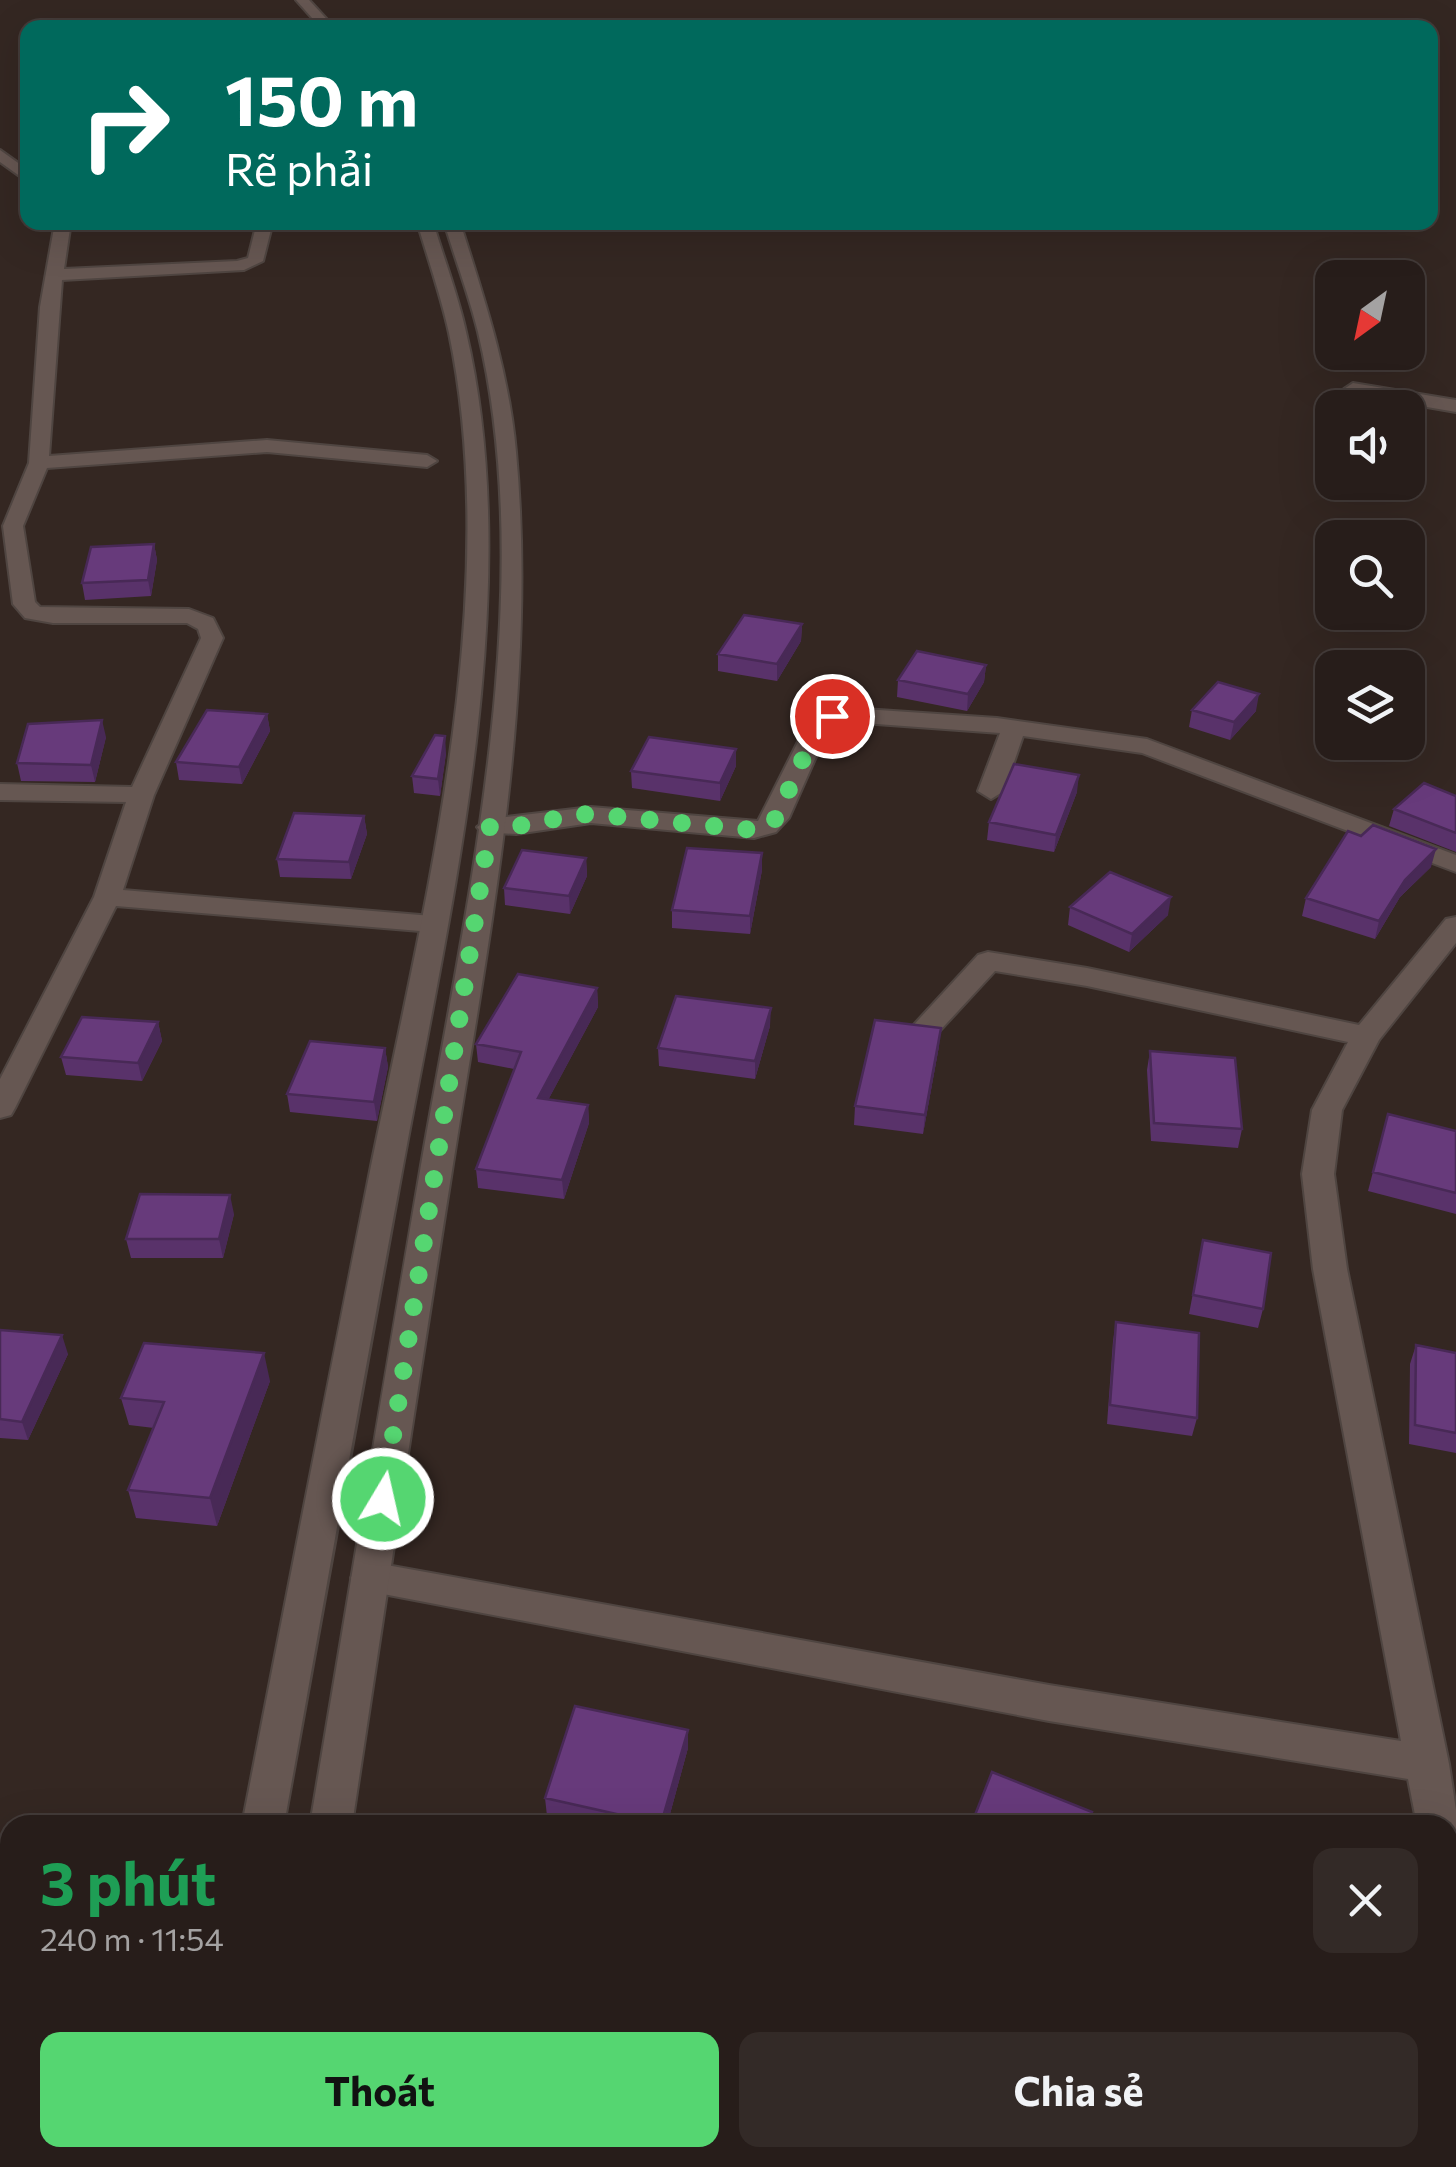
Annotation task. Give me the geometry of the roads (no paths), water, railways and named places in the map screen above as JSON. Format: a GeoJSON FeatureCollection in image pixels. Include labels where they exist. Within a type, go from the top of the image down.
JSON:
{"type":"FeatureCollection","features":[{"type":"Feature","properties":{"kind":"street"},"geometry":{"type":"LineString","coordinates":[[302,0],[321,20]]}},
{"type":"Feature","properties":{"kind":"street"},"geometry":{"type":"LineString","coordinates":[[286,5],[300,20]]}},
{"type":"Feature","properties":{"kind":"street"},"geometry":{"type":"LineString","coordinates":[[0,154],[20,171]]}},
{"type":"Feature","properties":{"kind":"street"},"geometry":{"type":"LineString","coordinates":[[0,1108],[106,897],[142,794],[212,638],[210,627],[203,620],[169,613],[52,616],[26,608],[13,526],[39,463],[48,306],[62,230]]}},
{"type":"Feature","properties":{"kind":"street"},"geometry":{"type":"LineString","coordinates":[[54,275],[248,264],[257,256],[263,230]]}},
{"type":"Feature","properties":{"kind":"street"},"geometry":{"type":"LineString","coordinates":[[265,1815],[432,924],[468,689],[476,521],[471,436],[457,333],[428,230]]}},
{"type":"Feature","properties":{"kind":"street"},"geometry":{"type":"LineString","coordinates":[[332,1815],[490,826],[506,688],[508,502],[493,369],[472,281],[455,230]]}},
{"type":"Feature","properties":{"kind":"street"},"geometry":{"type":"LineString","coordinates":[[1354,389],[1456,406]]}},
{"type":"Feature","properties":{"kind":"street"},"geometry":{"type":"LineString","coordinates":[[39,463],[267,446],[427,462]]}},
{"type":"Feature","properties":{"kind":"street"},"geometry":{"type":"LineString","coordinates":[[490,826],[536,825],[564,815],[591,814],[754,830],[767,827],[776,818],[821,719],[850,715],[1014,727],[1125,741],[1169,752],[1456,864]]}},
{"type":"Feature","properties":{"kind":"street"},"geometry":{"type":"LineString","coordinates":[[992,791],[1014,727]]}},
{"type":"Feature","properties":{"kind":"street"},"geometry":{"type":"LineString","coordinates":[[0,792],[142,794]]}},
{"type":"Feature","properties":{"kind":"street"},"geometry":{"type":"LineString","coordinates":[[106,897],[432,924]]}},
{"type":"Feature","properties":{"kind":"street"},"geometry":{"type":"LineString","coordinates":[[1436,1815],[1330,1268],[1318,1174],[1326,1110],[1366,1036],[1452,936]]}},
{"type":"Feature","properties":{"kind":"street"},"geometry":{"type":"LineString","coordinates":[[924,1030],[988,961],[1087,977],[1366,1036]]}},
{"type":"Feature","properties":{"kind":"street"},"geometry":{"type":"LineString","coordinates":[[370,1578],[1049,1703],[1428,1764]]}}]}
